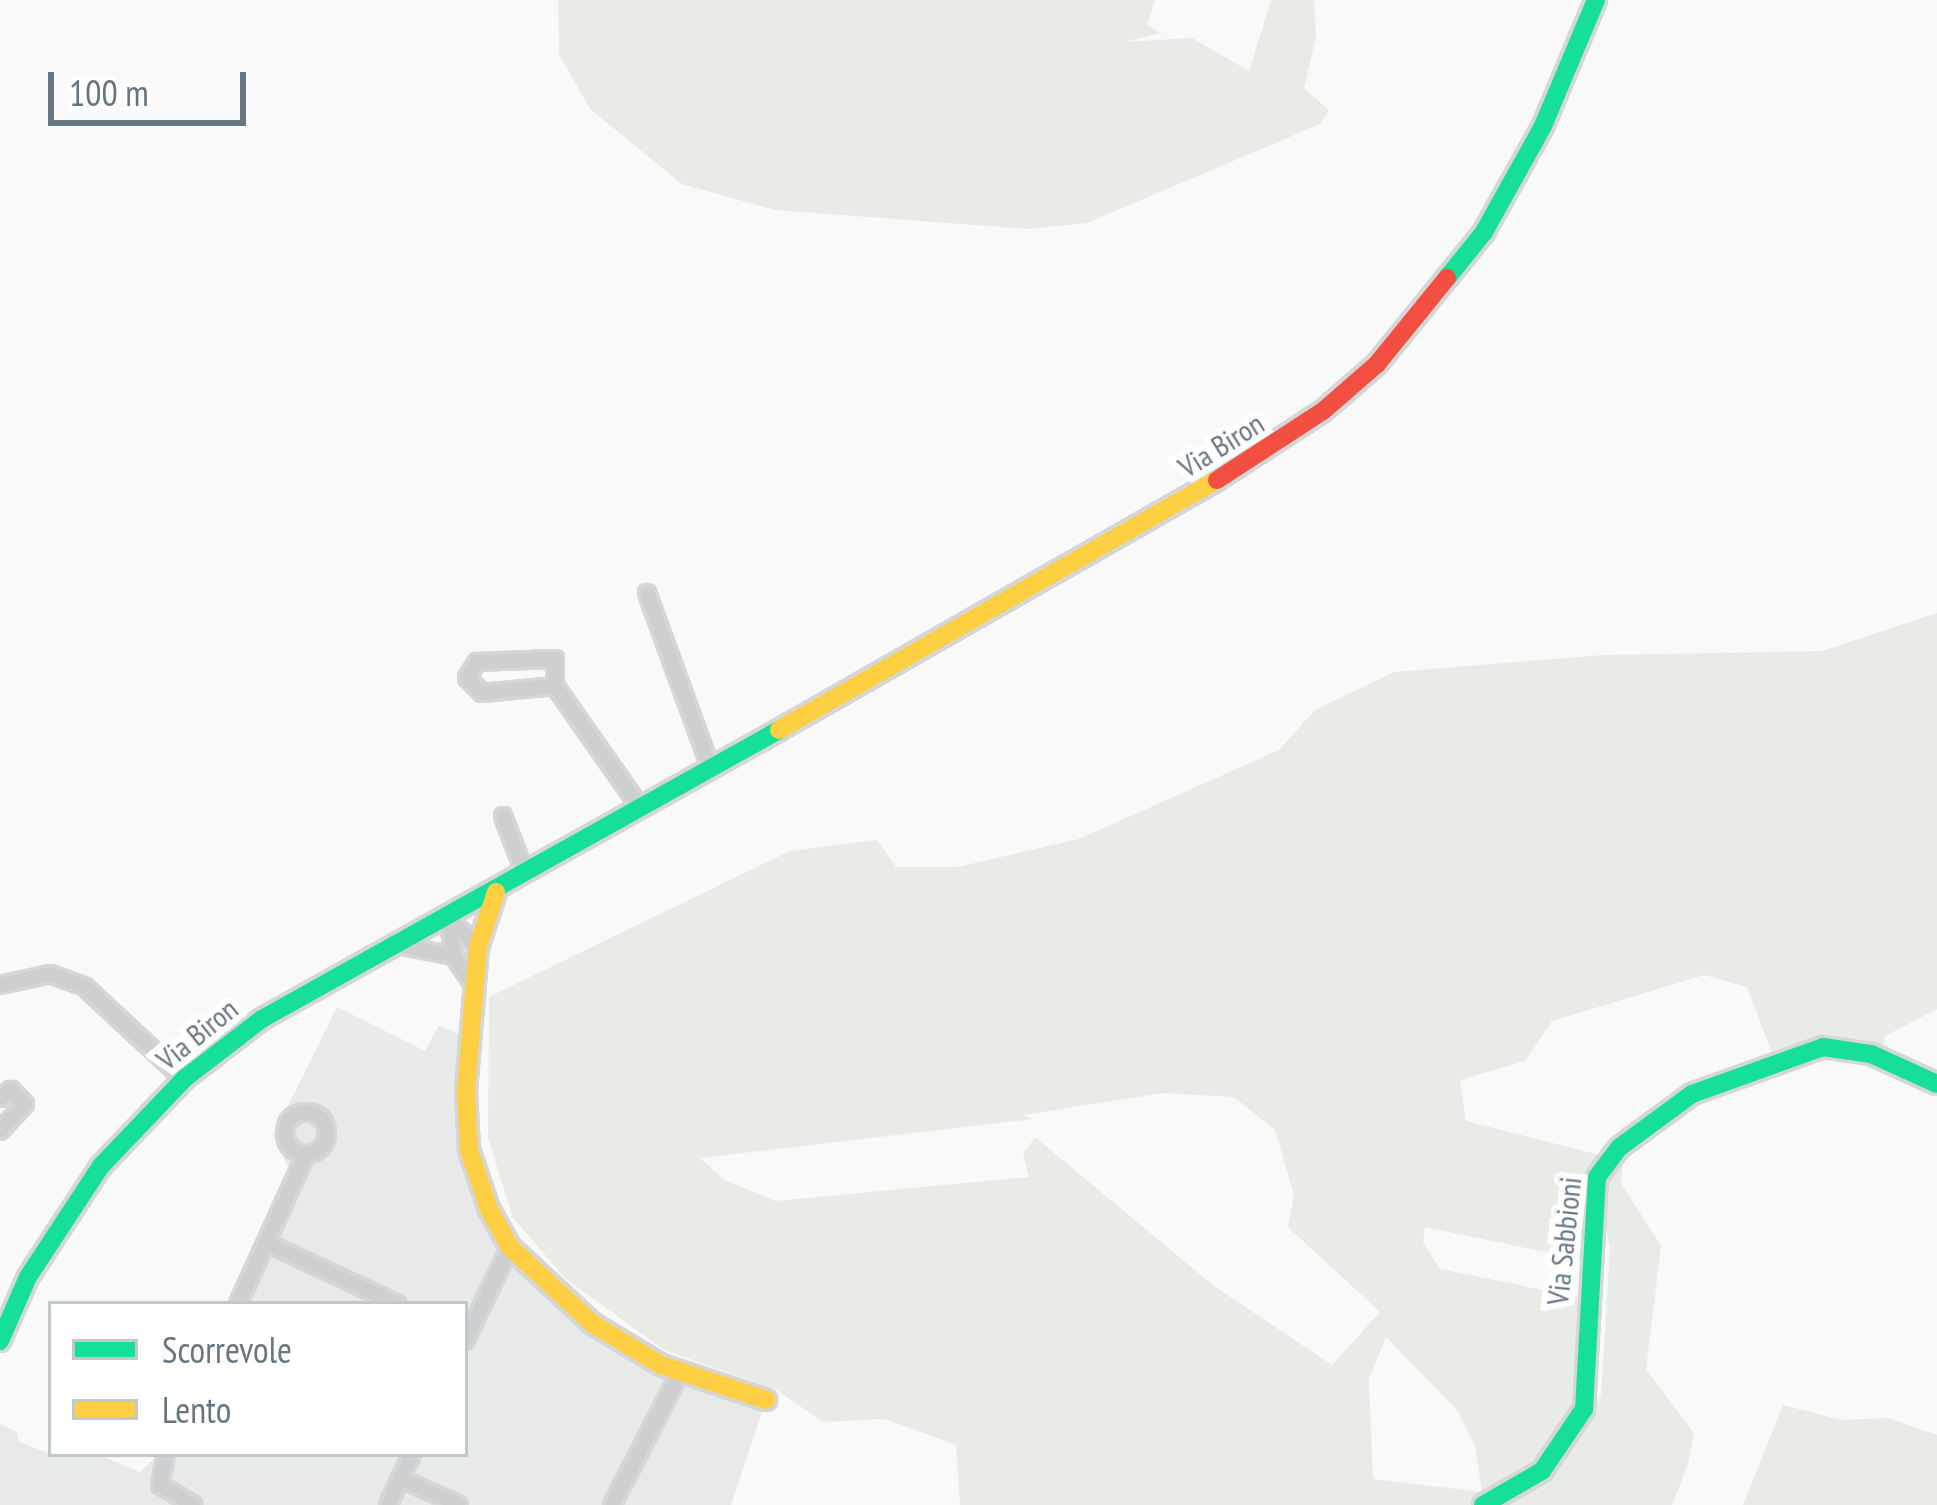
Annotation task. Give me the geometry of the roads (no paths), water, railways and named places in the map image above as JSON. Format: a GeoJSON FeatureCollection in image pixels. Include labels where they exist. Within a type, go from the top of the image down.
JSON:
{"type":"FeatureCollection","features":[{"type":"Feature","properties":{"kind":"street","name":"Via Biron"},"geometry":{"type":"LineString","coordinates":[[0,1341],[66,1212],[184,1079],[262,1019],[496,892],[1256,460],[1377,364],[1457,272],[1501,205],[1596,0]]}},
{"type":"Feature","properties":{"kind":"street"},"geometry":{"type":"LineString","coordinates":[[647,593],[712,769]]}},
{"type":"Feature","properties":{"kind":"street"},"geometry":{"type":"LineString","coordinates":[[555,686],[482,693],[467,678],[477,662],[547,654],[559,666],[555,686],[640,809]]}},
{"type":"Feature","properties":{"kind":"street"},"geometry":{"type":"LineString","coordinates":[[503,816],[525,873]]}},
{"type":"Feature","properties":{"kind":"street"},"geometry":{"type":"LineString","coordinates":[[496,892],[478,947],[473,984],[469,1150],[510,1247],[593,1324],[681,1371],[766,1400]]}},
{"type":"Feature","properties":{"kind":"street"},"geometry":{"type":"LineString","coordinates":[[448,917],[478,947]]}},
{"type":"Feature","properties":{"kind":"street"},"geometry":{"type":"LineString","coordinates":[[448,917],[454,956],[473,984]]}},
{"type":"Feature","properties":{"kind":"street"},"geometry":{"type":"LineString","coordinates":[[398,945],[454,956]]}},
{"type":"Feature","properties":{"kind":"street"},"geometry":{"type":"LineString","coordinates":[[0,985],[50,974],[85,987],[184,1079]]}},
{"type":"Feature","properties":{"kind":"street","name":"Via Sabbioni"},"geometry":{"type":"LineString","coordinates":[[1483,1505],[1542,1471],[1584,1408],[1597,1178],[1620,1147],[1692,1094],[1823,1047],[1871,1054],[1937,1084]]}},
{"type":"Feature","properties":{"kind":"street"},"geometry":{"type":"LineString","coordinates":[[0,1098],[11,1090],[26,1104],[0,1131]]}},
{"type":"Feature","properties":{"kind":"street"},"geometry":{"type":"LineString","coordinates":[[239,1301],[306,1154]]}},
{"type":"Feature","properties":{"kind":"street"},"geometry":{"type":"LineString","coordinates":[[267,1243],[392,1301]]}},
{"type":"Feature","properties":{"kind":"street"},"geometry":{"type":"LineString","coordinates":[[468,1334],[510,1247]]}},
{"type":"Feature","properties":{"kind":"street"},"geometry":{"type":"LineString","coordinates":[[612,1505],[681,1371]]}},
{"type":"Feature","properties":{"kind":"street"},"geometry":{"type":"LineString","coordinates":[[165,1457],[160,1485],[193,1505]]}},
{"type":"Feature","properties":{"kind":"street"},"geometry":{"type":"LineString","coordinates":[[395,1503],[410,1457]]}},
{"type":"Feature","properties":{"kind":"street"},"geometry":{"type":"LineString","coordinates":[[400,1478],[459,1505]]}}]}
